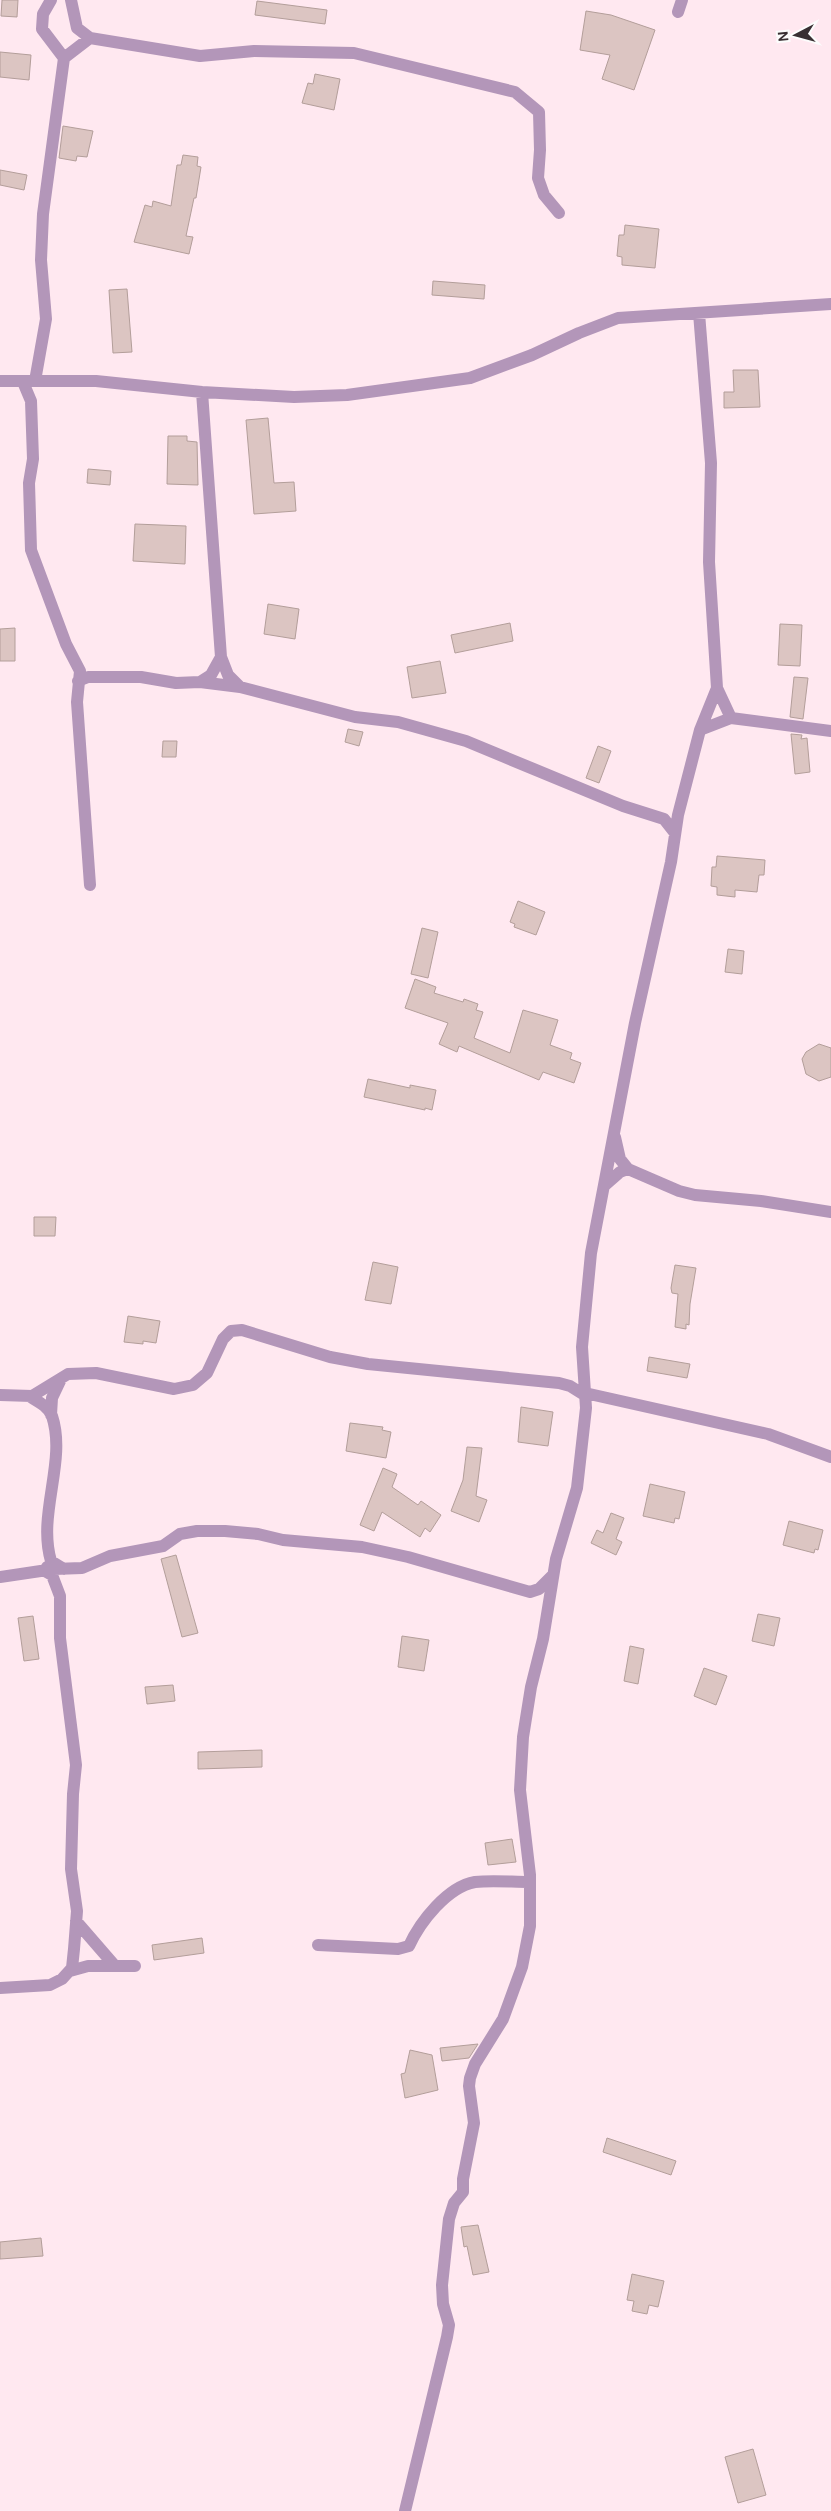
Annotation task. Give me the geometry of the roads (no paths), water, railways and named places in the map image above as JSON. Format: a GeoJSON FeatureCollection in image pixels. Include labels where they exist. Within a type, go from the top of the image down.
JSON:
{"type":"FeatureCollection","features":[{"type":"Feature","properties":{"kind":"street"},"geometry":{"type":"LineString","coordinates":[[51,0],[43,14],[42,29],[64,58],[44,214],[41,260],[46,319],[29,382],[34,459],[30,483],[31,550],[66,644],[82,676],[77,702],[90,885]]}},
{"type":"Feature","properties":{"kind":"street"},"geometry":{"type":"LineString","coordinates":[[71,0],[77,28],[90,38],[200,56],[254,51],[354,53],[515,92],[539,112],[540,150],[538,178],[544,195],[559,213]]}},
{"type":"Feature","properties":{"kind":"street"},"geometry":{"type":"LineString","coordinates":[[64,58],[90,38]]}},
{"type":"Feature","properties":{"kind":"street"},"geometry":{"type":"LineString","coordinates":[[0,381],[96,381],[202,392],[294,397],[347,395],[470,378],[532,355],[579,333],[618,318],[831,304]]}},
{"type":"Feature","properties":{"kind":"street"},"geometry":{"type":"LineString","coordinates":[[699,313],[711,463],[709,562],[717,688],[731,718]]}},
{"type":"Feature","properties":{"kind":"street"},"geometry":{"type":"LineString","coordinates":[[202,392],[221,657],[228,675],[240,687]]}},
{"type":"Feature","properties":{"kind":"street"},"geometry":{"type":"LineString","coordinates":[[200,682],[211,675],[221,657]]}},
{"type":"Feature","properties":{"kind":"street"},"geometry":{"type":"LineString","coordinates":[[82,676],[141,677],[176,683],[200,682],[240,687],[355,717],[398,722],[466,741],[623,806],[664,819],[678,815]]}},
{"type":"Feature","properties":{"kind":"street"},"geometry":{"type":"LineString","coordinates":[[405,2511],[449,2325],[443,2304],[442,2285],[449,2219],[454,2203],[463,2192],[463,2179],[474,2123],[469,2086],[470,2078],[475,2064],[503,2019],[522,1968],[530,1926],[530,1882],[520,1790],[523,1737],[553,1574],[577,1488],[585,1395],[582,1347],[591,1253],[635,1023],[671,862],[678,815],[700,730],[717,688]]}},
{"type":"Feature","properties":{"kind":"street"},"geometry":{"type":"LineString","coordinates":[[700,730],[731,718],[831,731]]}},
{"type":"Feature","properties":{"kind":"street"},"geometry":{"type":"LineString","coordinates":[[664,819],[675,833]]}},
{"type":"Feature","properties":{"kind":"street"},"geometry":{"type":"LineString","coordinates":[[614,1132],[620,1159],[628,1169],[679,1191],[695,1195],[761,1201],[831,1212]]}},
{"type":"Feature","properties":{"kind":"street"},"geometry":{"type":"LineString","coordinates":[[604,1186],[620,1172],[628,1169]]}},
{"type":"Feature","properties":{"kind":"street"},"geometry":{"type":"LineString","coordinates":[[29,1396],[68,1374],[96,1373],[174,1389],[193,1385],[207,1373],[223,1339],[231,1331],[242,1330],[330,1357],[358,1362],[559,1383],[570,1386],[585,1395],[768,1434],[831,1457]]}},
{"type":"Feature","properties":{"kind":"street"},"geometry":{"type":"LineString","coordinates":[[570,1386],[584,1374]]}},
{"type":"Feature","properties":{"kind":"street"},"geometry":{"type":"LineString","coordinates":[[61,1379],[52,1398],[55,1456],[47,1542],[48,1566],[60,1596],[60,1638],[76,1765],[73,1794],[71,1869],[77,1911],[70,1972]]}},
{"type":"Feature","properties":{"kind":"street"},"geometry":{"type":"LineString","coordinates":[[0,1394],[29,1396],[47,1408],[52,1415]]}},
{"type":"Feature","properties":{"kind":"street"},"geometry":{"type":"LineString","coordinates":[[0,1577],[48,1566],[65,1569],[82,1568],[110,1556],[163,1546],[180,1534],[197,1531],[225,1531],[258,1534],[283,1540],[362,1547],[408,1557],[530,1592],[544,1600],[548,1606]]}},
{"type":"Feature","properties":{"kind":"street"},"geometry":{"type":"LineString","coordinates":[[530,1592],[539,1589],[553,1574]]}},
{"type":"Feature","properties":{"kind":"street"},"geometry":{"type":"LineString","coordinates":[[318,1945],[398,1949],[410,1946],[416,1931],[432,1910],[456,1890],[474,1882],[530,1882]]}},
{"type":"Feature","properties":{"kind":"street"},"geometry":{"type":"LineString","coordinates":[[76,1921],[115,1966]]}},
{"type":"Feature","properties":{"kind":"street"},"geometry":{"type":"LineString","coordinates":[[0,1988],[50,1985],[70,1972],[88,1966],[136,1966]]}}]}
